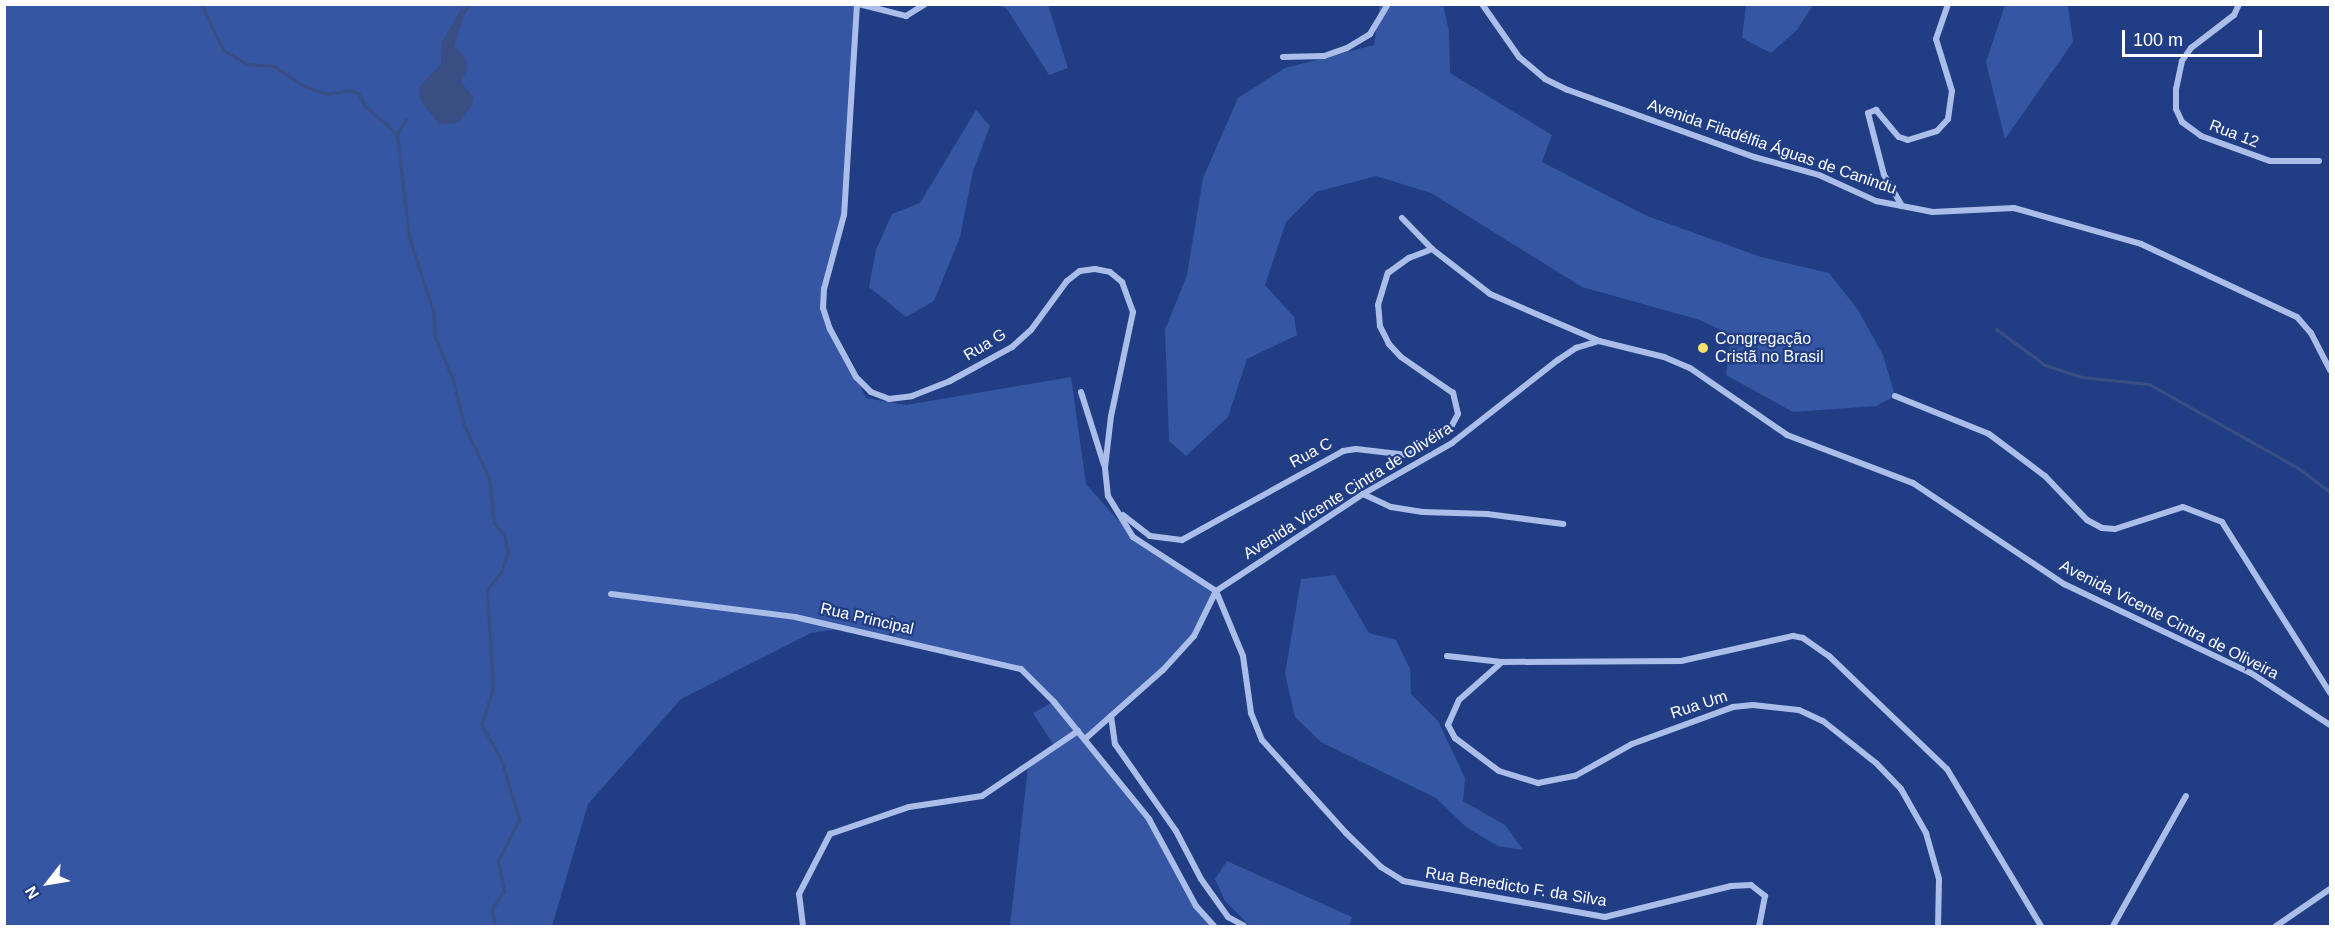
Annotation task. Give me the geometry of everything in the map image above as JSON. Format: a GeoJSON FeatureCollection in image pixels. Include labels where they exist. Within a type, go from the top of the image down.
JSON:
{"type":"FeatureCollection","features":[{"type":"Feature","properties":{"kind":"street"},"geometry":{"type":"LineString","coordinates":[[858,4],[906,16],[925,4]]}},
{"type":"Feature","properties":{"kind":"street","name":"Rua G"},"geometry":{"type":"LineString","coordinates":[[858,4],[844,215],[824,289],[823,308],[830,329],[856,377],[871,392],[889,399],[912,396],[950,381],[1011,347],[1030,330],[1067,281],[1080,271],[1095,269],[1110,272],[1122,282],[1133,312],[1111,416],[1105,468],[1108,496],[1132,537],[1216,591]]}},
{"type":"Feature","properties":{"kind":"street"},"geometry":{"type":"LineString","coordinates":[[1283,57],[1324,56],[1347,48],[1370,34],[1388,4]]}},
{"type":"Feature","properties":{"kind":"street","name":"Avenida Filadélfia Águas de Canindu"},"geometry":{"type":"LineString","coordinates":[[1482,4],[1519,57],[1545,80],[1754,157],[1819,176],[1875,201],[1933,212],[2014,208],[2149,247],[2297,317],[2311,333],[2331,370]]}},
{"type":"Feature","properties":{"kind":"street"},"geometry":{"type":"LineString","coordinates":[[1902,206],[1884,175],[1868,113],[1876,110],[1899,137],[1908,140],[1937,131],[1948,119],[1952,91],[1936,39],[1948,4]]}},
{"type":"Feature","properties":{"kind":"street","name":"Rua 12"},"geometry":{"type":"LineString","coordinates":[[2239,4],[2234,15],[2190,48],[2182,61],[2176,89],[2176,109],[2182,122],[2201,136],[2270,161],[2319,161]]}},
{"type":"Feature","properties":{"kind":"street","name":"Avenida Vicente Cintra de Oliveira"},"geometry":{"type":"LineString","coordinates":[[1402,218],[1432,249],[1490,294],[1599,341],[1654,354],[1690,368],[1808,446],[1913,483],[2064,585],[2251,673],[2331,725]]}},
{"type":"Feature","properties":{"kind":"street","name":"Rua C"},"geometry":{"type":"LineString","coordinates":[[1108,496],[1129,522],[1150,536],[1182,540],[1343,451],[1356,449],[1408,455],[1428,446],[1450,429],[1459,404],[1453,393],[1441,381],[1401,357],[1389,344],[1380,326],[1378,305],[1388,273],[1408,258],[1432,249]]}},
{"type":"Feature","properties":{"kind":"street","name":"Avenida Vicente Cintra de Olivéira"},"geometry":{"type":"LineString","coordinates":[[1216,591],[1363,494],[1452,444],[1576,348],[1599,341]]}},
{"type":"Feature","properties":{"kind":"street"},"geometry":{"type":"LineString","coordinates":[[1081,392],[1105,468]]}},
{"type":"Feature","properties":{"kind":"street"},"geometry":{"type":"LineString","coordinates":[[1895,396],[1989,434],[2037,470],[2087,520],[2102,528],[2115,529],[2183,507],[2222,522],[2331,693]]}},
{"type":"Feature","properties":{"kind":"street"},"geometry":{"type":"LineString","coordinates":[[1363,494],[1391,507],[1423,512],[1487,514],[1563,524]]}},
{"type":"Feature","properties":{"kind":"street"},"geometry":{"type":"LineString","coordinates":[[1085,739],[1163,670],[1194,636],[1216,591]]}},
{"type":"Feature","properties":{"kind":"street","name":"Rua Benedicto F. da Silva"},"geometry":{"type":"LineString","coordinates":[[1216,591],[1243,656],[1251,713],[1262,740],[1381,867],[1403,881],[1605,917],[1731,886],[1750,885],[1765,896],[1759,927]]}},
{"type":"Feature","properties":{"kind":"street","name":"Rua Principal"},"geometry":{"type":"LineString","coordinates":[[611,594],[795,616],[1021,669],[1085,739],[1149,819],[1196,906],[1214,927]]}},
{"type":"Feature","properties":{"kind":"street"},"geometry":{"type":"LineString","coordinates":[[1447,656],[1502,662],[1681,661],[1793,636],[1813,643],[1947,769],[2041,927]]}},
{"type":"Feature","properties":{"kind":"street","name":"Rua Um"},"geometry":{"type":"LineString","coordinates":[[1502,662],[1459,700],[1448,725],[1455,738],[1499,771],[1538,783],[1575,776],[1643,740],[1733,707],[1753,705],[1799,711],[1823,721],[1876,763],[1901,789],[1926,833],[1939,879],[1938,927]]}},
{"type":"Feature","properties":{"kind":"street"},"geometry":{"type":"LineString","coordinates":[[1111,716],[1115,744],[1176,831],[1201,879],[1228,917],[1244,927]]}},
{"type":"Feature","properties":{"kind":"street"},"geometry":{"type":"LineString","coordinates":[[803,927],[799,894],[830,834],[909,807],[982,796],[1078,731]]}},
{"type":"Feature","properties":{"kind":"street"},"geometry":{"type":"LineString","coordinates":[[2113,927],[2186,795]]}},
{"type":"Feature","properties":{"kind":"street"},"geometry":{"type":"LineString","coordinates":[[2276,927],[2331,889]]}},
{"type":"Feature","properties":{"kind":"shaded area"},"geometry":{"type":"Polygon","coordinates":[[[1746,4],[1813,5],[1797,30],[1771,53],[1742,38],[1746,4]]]}},
{"type":"Feature","properties":{"kind":"shaded area"},"geometry":{"type":"Polygon","coordinates":[[[5,5],[854,5],[844,215],[823,308],[866,398],[906,405],[1071,377],[1086,484],[1133,537],[1216,591],[1194,636],[1163,670],[1085,739],[1149,819],[1196,906],[1214,926],[1010,926],[1028,767],[1055,747],[1033,713],[1053,702],[1021,669],[845,628],[811,633],[681,699],[588,804],[552,926],[5,926],[5,5]]]}},
{"type":"Feature","properties":{"kind":"shaded area"},"geometry":{"type":"Polygon","coordinates":[[[1000,5],[1048,5],[1068,68],[1049,75],[1007,9],[1000,5]]]}},
{"type":"Feature","properties":{"kind":"shaded area"},"geometry":{"type":"Polygon","coordinates":[[[1380,5],[1443,5],[1449,31],[1450,73],[1552,135],[1542,162],[1647,216],[1761,257],[1829,273],[1858,310],[1883,355],[1895,396],[1876,406],[1793,412],[1726,375],[1731,335],[1700,320],[1582,287],[1431,193],[1376,176],[1316,192],[1286,222],[1265,285],[1294,317],[1297,335],[1247,359],[1228,417],[1186,456],[1169,441],[1165,330],[1187,275],[1203,178],[1238,98],[1285,68],[1374,45],[1380,5]]]}},
{"type":"Feature","properties":{"kind":"shaded area"},"geometry":{"type":"Polygon","coordinates":[[[2005,5],[2068,5],[2073,42],[2005,139],[1986,62],[2005,5]]]}},
{"type":"Feature","properties":{"kind":"shaded area"},"geometry":{"type":"Polygon","coordinates":[[[462,7],[465,13],[454,46],[466,59],[467,71],[461,82],[474,98],[471,107],[458,123],[439,124],[420,100],[419,87],[441,64],[442,42],[462,7]]]}},
{"type":"Feature","properties":{"kind":"shaded area"},"geometry":{"type":"Polygon","coordinates":[[[976,110],[990,126],[973,171],[960,237],[934,301],[906,317],[869,287],[876,250],[892,214],[920,203],[976,110]]]}},
{"type":"Feature","properties":{"kind":"shaded area"},"geometry":{"type":"Polygon","coordinates":[[[1335,575],[1369,633],[1396,640],[1410,669],[1411,694],[1438,721],[1465,778],[1463,801],[1505,825],[1523,850],[1498,846],[1466,827],[1436,798],[1321,742],[1295,717],[1285,674],[1301,579],[1335,575]]]}},
{"type":"Feature","properties":{"kind":"shaded area"},"geometry":{"type":"Polygon","coordinates":[[[1227,861],[1352,917],[1349,926],[1250,926],[1225,901],[1215,879],[1227,861]]]}},
{"type":"Feature","properties":{"kind":"waterway"},"geometry":{"type":"LineString","coordinates":[[201,4],[223,50],[247,64],[274,66],[302,85],[327,94],[349,90],[358,93],[365,106],[397,134]]}},
{"type":"Feature","properties":{"kind":"waterway"},"geometry":{"type":"LineString","coordinates":[[463,13],[469,4]]}},
{"type":"Feature","properties":{"kind":"waterway"},"geometry":{"type":"LineString","coordinates":[[406,119],[397,134],[409,237],[433,310],[435,337],[453,380],[464,425],[489,478],[494,523],[504,534],[508,553],[501,572],[487,590],[493,688],[481,724],[501,759],[519,819],[498,861],[504,891],[492,909],[495,926]]}},
{"type":"Feature","properties":{"kind":"waterway"},"geometry":{"type":"LineString","coordinates":[[1996,329],[2045,365],[2081,377],[2149,384],[2298,468],[2330,492]]}},
{"type":"Feature","properties":{"kind":"place","name":"Congregação Cristã no Brasil"},"geometry":{"type":"Point","coordinates":[1703,348]}}]}
